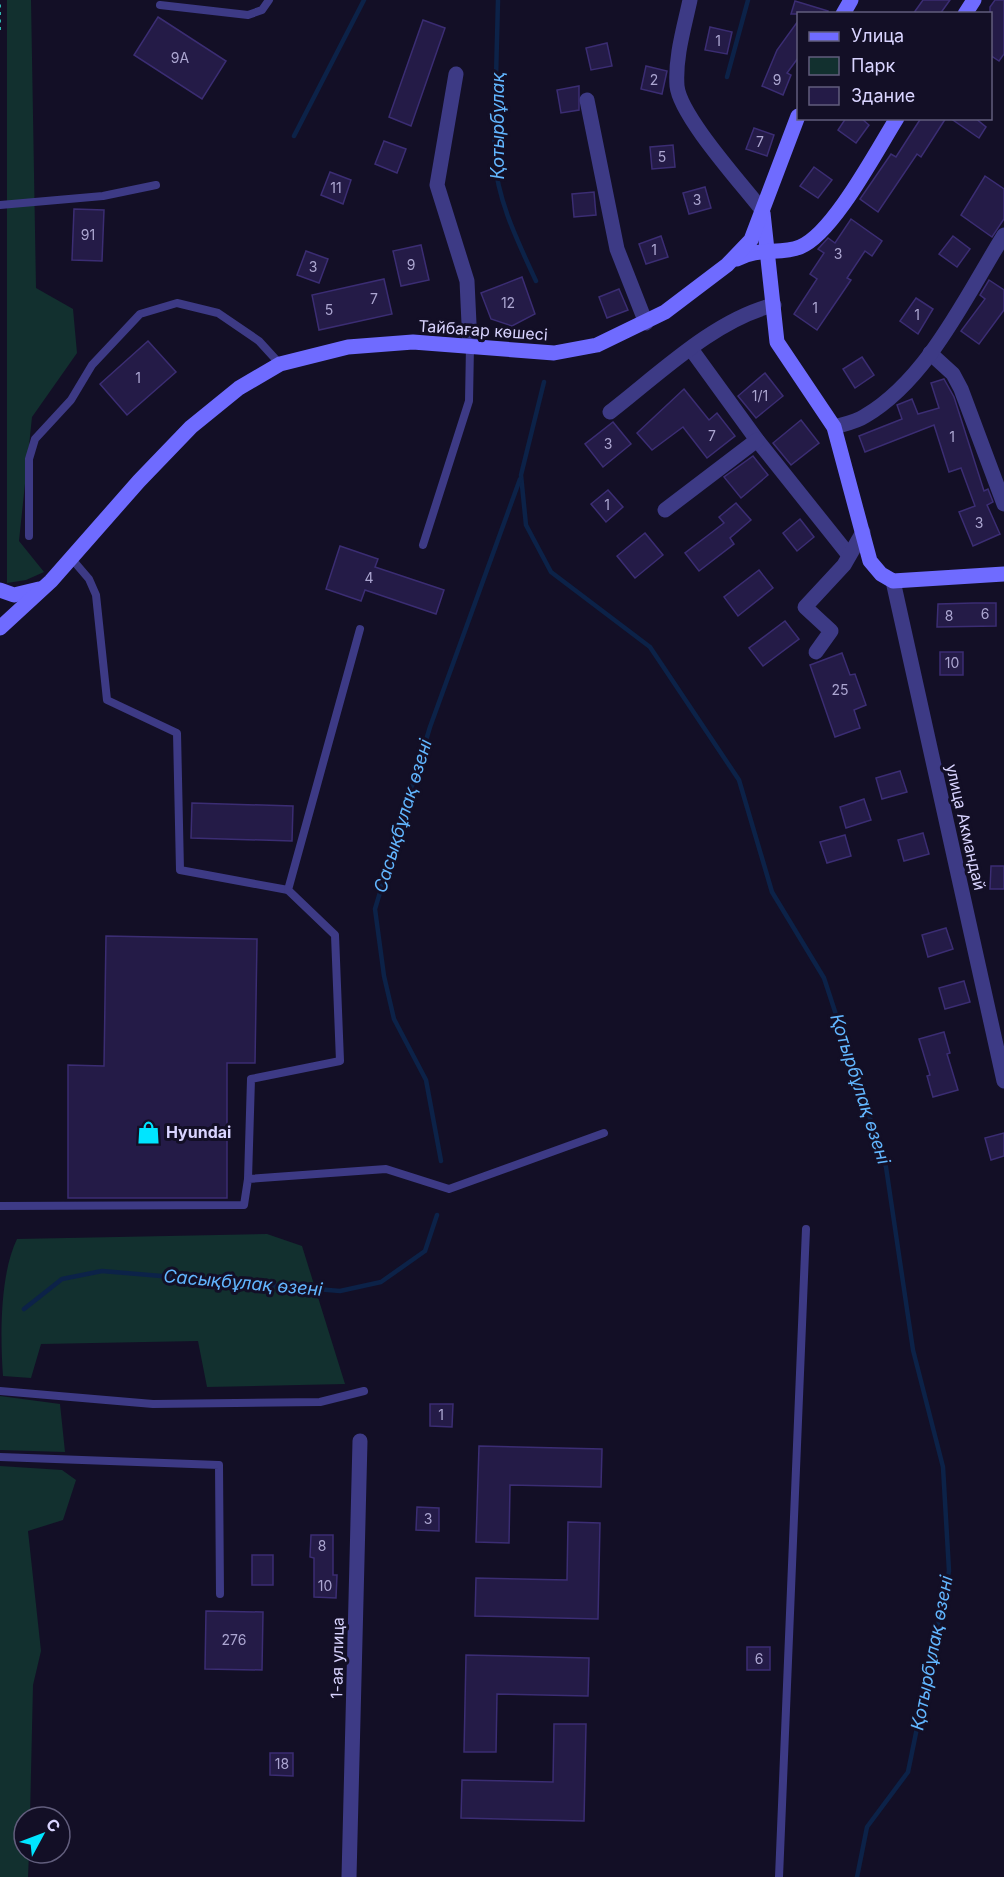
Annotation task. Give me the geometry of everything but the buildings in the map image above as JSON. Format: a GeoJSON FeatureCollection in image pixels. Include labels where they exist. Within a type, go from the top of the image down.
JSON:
{"type":"FeatureCollection","features":[{"type":"Feature","properties":{"kind":"main road"},"geometry":{"type":"LineString","coordinates":[[727,265],[751,240],[797,119]]}},
{"type":"Feature","properties":{"kind":"main road"},"geometry":{"type":"LineString","coordinates":[[771,278],[774,259],[779,253],[807,243],[824,229],[896,120]]}},
{"type":"Feature","properties":{"kind":"main road"},"geometry":{"type":"LineString","coordinates":[[762,210],[777,342],[834,427],[870,561],[881,574],[893,581],[1004,574]]}},
{"type":"Feature","properties":{"kind":"main road"},"geometry":{"type":"LineString","coordinates":[[727,265],[749,253],[768,249],[789,249]]}},
{"type":"Feature","properties":{"kind":"main road"},"geometry":{"type":"LineString","coordinates":[[727,265],[744,258],[757,258],[766,264],[771,278]]}},
{"type":"Feature","properties":{"kind":"main road","name":"Тайбағар көшесі"},"geometry":{"type":"LineString","coordinates":[[0,628],[51,581],[191,427],[239,388],[280,364],[319,352],[413,342],[470,345],[515,352],[554,353],[597,345],[646,323],[680,302],[727,265]]}},
{"type":"Feature","properties":{"kind":"main road"},"geometry":{"type":"LineString","coordinates":[[0,590],[14,595],[26,594],[51,581]]}},
{"type":"Feature","properties":{"kind":"street"},"geometry":{"type":"LineString","coordinates":[[690,0],[679,44],[677,88],[698,130],[762,210]]}},
{"type":"Feature","properties":{"kind":"street"},"geometry":{"type":"LineString","coordinates":[[456,74],[437,185],[467,281],[470,345]]}},
{"type":"Feature","properties":{"kind":"street"},"geometry":{"type":"LineString","coordinates":[[587,100],[617,249],[646,323]]}},
{"type":"Feature","properties":{"kind":"street"},"geometry":{"type":"LineString","coordinates":[[834,427],[863,417],[889,399],[909,380],[930,353],[1004,235]]}},
{"type":"Feature","properties":{"kind":"street"},"geometry":{"type":"LineString","coordinates":[[610,412],[691,350],[742,316],[774,305]]}},
{"type":"Feature","properties":{"kind":"street"},"geometry":{"type":"LineString","coordinates":[[691,350],[757,440],[848,555]]}},
{"type":"Feature","properties":{"kind":"street"},"geometry":{"type":"LineString","coordinates":[[930,353],[953,374],[961,389],[1004,503]]}},
{"type":"Feature","properties":{"kind":"street"},"geometry":{"type":"LineString","coordinates":[[664,510],[757,440]]}},
{"type":"Feature","properties":{"kind":"street"},"geometry":{"type":"LineString","coordinates":[[816,652],[831,631],[805,607],[844,564],[863,532]]}},
{"type":"Feature","properties":{"kind":"street","name":"улица Акмандай"},"geometry":{"type":"LineString","coordinates":[[893,581],[1004,1081]]}},
{"type":"Feature","properties":{"kind":"street","name":"1-ая улица"},"geometry":{"type":"LineString","coordinates":[[349,1877],[360,1441]]}},
{"type":"Feature","properties":{"kind":"lane"},"geometry":{"type":"LineString","coordinates":[[160,5],[248,15],[262,10],[269,0]]}},
{"type":"Feature","properties":{"kind":"lane"},"geometry":{"type":"LineString","coordinates":[[0,206],[102,196],[156,185]]}},
{"type":"Feature","properties":{"kind":"lane"},"geometry":{"type":"LineString","coordinates":[[29,536],[29,459],[35,439],[71,400],[92,365],[140,314],[177,303],[218,314],[259,341],[280,364]]}},
{"type":"Feature","properties":{"kind":"lane"},"geometry":{"type":"LineString","coordinates":[[423,545],[469,401],[470,345]]}},
{"type":"Feature","properties":{"kind":"lane"},"geometry":{"type":"LineString","coordinates":[[0,1206],[244,1204],[248,1179],[251,1079],[340,1061],[335,935],[288,890],[180,870],[177,733],[107,700],[96,595],[88,579],[71,558]]}},
{"type":"Feature","properties":{"kind":"lane"},"geometry":{"type":"LineString","coordinates":[[288,890],[360,629]]}},
{"type":"Feature","properties":{"kind":"lane"},"geometry":{"type":"LineString","coordinates":[[248,1179],[386,1169],[449,1189],[604,1133]]}},
{"type":"Feature","properties":{"kind":"lane"},"geometry":{"type":"LineString","coordinates":[[779,1877],[806,1229]]}},
{"type":"Feature","properties":{"kind":"lane"},"geometry":{"type":"LineString","coordinates":[[0,1391],[153,1404],[320,1402],[364,1391]]}},
{"type":"Feature","properties":{"kind":"lane"},"geometry":{"type":"LineString","coordinates":[[0,1457],[219,1465],[220,1594]]}},
{"type":"Feature","properties":{"kind":"path"},"geometry":{"type":"LineString","coordinates":[[0,0],[0,30]]}},
{"type":"Feature","properties":{"kind":"green space"},"geometry":{"type":"Polygon","coordinates":[[[7,0],[31,0],[36,288],[73,309],[77,353],[32,417],[19,541],[44,572],[26,580],[7,583],[7,0]]]}},
{"type":"Feature","properties":{"kind":"green space"},"geometry":{"type":"Polygon","coordinates":[[[267,1234],[302,1246],[345,1384],[207,1387],[198,1341],[41,1344],[31,1378],[3,1376],[2,1305],[7,1269],[17,1239],[267,1234]]]}},
{"type":"Feature","properties":{"kind":"green space"},"geometry":{"type":"Polygon","coordinates":[[[0,1396],[60,1404],[65,1452],[0,1450],[0,1396]]]}},
{"type":"Feature","properties":{"kind":"green space"},"geometry":{"type":"Polygon","coordinates":[[[0,1466],[62,1470],[76,1480],[63,1520],[28,1531],[41,1651],[33,1685],[30,1805],[12,1805],[12,1865],[28,1865],[28,1877],[0,1877],[0,1466]]]}},
{"type":"Feature","properties":{"kind":"waterway"},"geometry":{"type":"LineString","coordinates":[[294,136],[364,0]]}},
{"type":"Feature","properties":{"kind":"waterway","name":"Қотырбұлақ"},"geometry":{"type":"LineString","coordinates":[[498,0],[494,156],[496,173],[509,220],[536,281]]}},
{"type":"Feature","properties":{"kind":"waterway"},"geometry":{"type":"LineString","coordinates":[[727,77],[748,0]]}},
{"type":"Feature","properties":{"kind":"waterway","name":"Қотырбұлақ өзені"},"geometry":{"type":"LineString","coordinates":[[544,382],[521,475],[526,525],[551,572],[650,647],[739,780],[772,892],[824,978],[886,1167],[913,1350],[943,1467],[949,1571],[908,1772],[867,1827],[857,1877]]}},
{"type":"Feature","properties":{"kind":"waterway","name":"Сасықбұлақ өзені"},"geometry":{"type":"LineString","coordinates":[[441,1161],[426,1080],[394,1019],[384,976],[375,909],[430,727],[520,479]]}},
{"type":"Feature","properties":{"kind":"waterway","name":"Сасықбұлақ өзені"},"geometry":{"type":"LineString","coordinates":[[24,1309],[62,1279],[102,1271],[340,1291],[381,1282],[425,1251],[437,1215]]}},
{"type":"Feature","properties":{"kind":"place","name":"Hyundai"},"geometry":{"type":"Point","coordinates":[148,1132]}}]}
